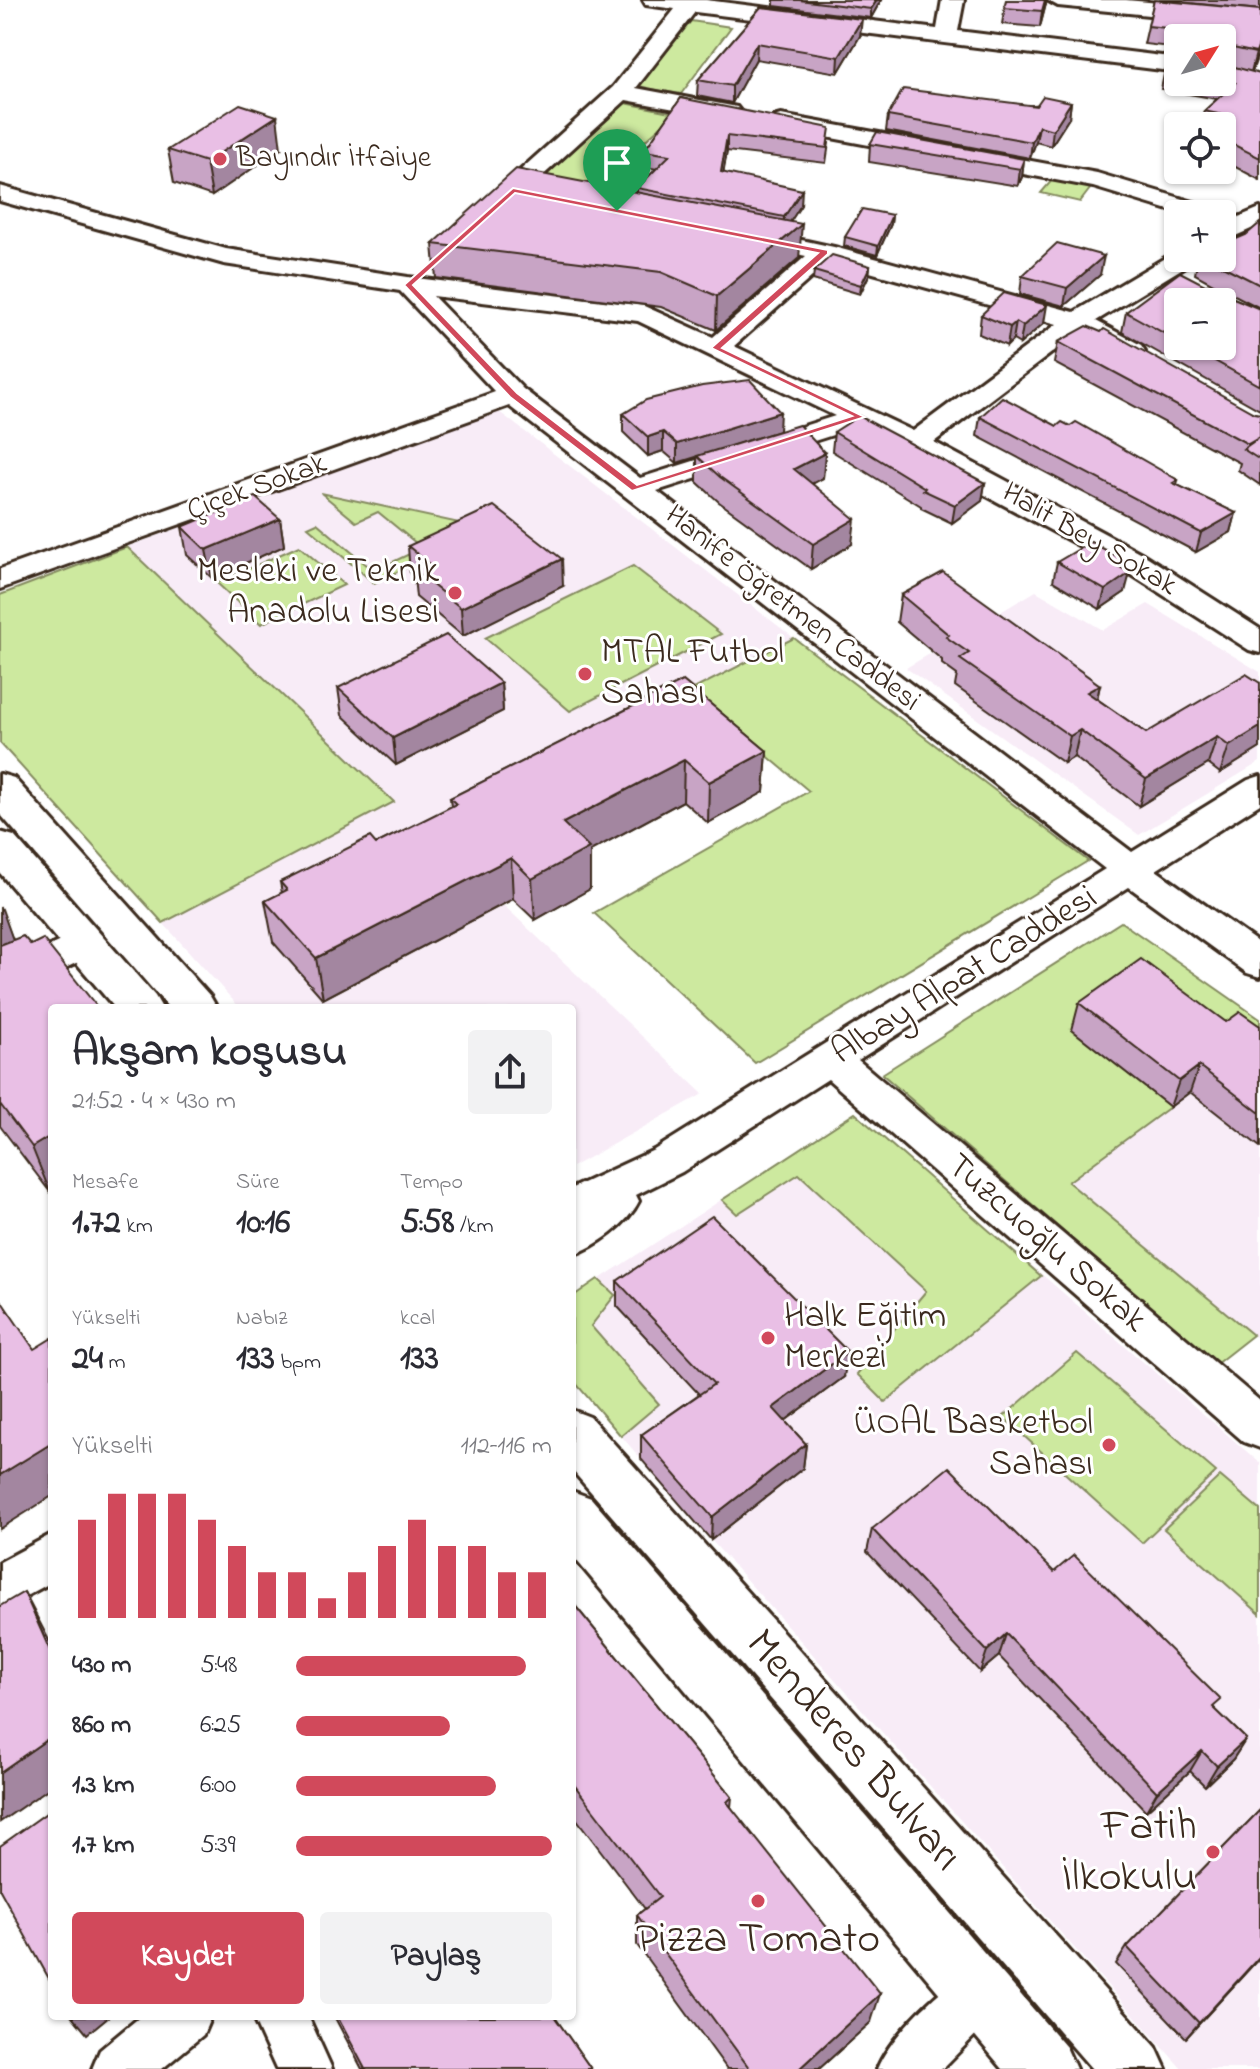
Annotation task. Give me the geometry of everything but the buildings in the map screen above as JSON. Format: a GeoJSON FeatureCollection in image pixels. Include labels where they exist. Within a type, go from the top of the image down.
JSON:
{"type":"FeatureCollection","features":[{"type":"Feature","properties":{"kind":"main road"},"geometry":{"type":"LineString","coordinates":[[0,788],[191,1004]]}},
{"type":"Feature","properties":{"kind":"main road"},"geometry":{"type":"LineString","coordinates":[[0,846],[137,1004]]}},
{"type":"Feature","properties":{"kind":"main road","name":"Menderes Bulvarı"},"geometry":{"type":"LineString","coordinates":[[576,1438],[1134,2069]]}},
{"type":"Feature","properties":{"kind":"main road","name":"Menderes Bulvarı"},"geometry":{"type":"LineString","coordinates":[[576,1520],[1044,2069]]}},
{"type":"Feature","properties":{"kind":"street"},"geometry":{"type":"LineString","coordinates":[[654,0],[691,2],[946,38],[1164,63]]}},
{"type":"Feature","properties":{"kind":"street"},"geometry":{"type":"LineString","coordinates":[[946,38],[953,0]]}},
{"type":"Feature","properties":{"kind":"street"},"geometry":{"type":"LineString","coordinates":[[1058,0],[1260,19]]}},
{"type":"Feature","properties":{"kind":"street"},"geometry":{"type":"LineString","coordinates":[[478,222],[621,92],[691,2]]}},
{"type":"Feature","properties":{"kind":"street"},"geometry":{"type":"LineString","coordinates":[[621,92],[1097,180],[1164,201]]}},
{"type":"Feature","properties":{"kind":"street"},"geometry":{"type":"LineString","coordinates":[[513,190],[544,197]]}},
{"type":"Feature","properties":{"kind":"street"},"geometry":{"type":"LineString","coordinates":[[0,193],[224,256],[408,285],[432,264]]}},
{"type":"Feature","properties":{"kind":"street"},"geometry":{"type":"LineString","coordinates":[[731,234],[825,252],[1077,321],[1156,366]]}},
{"type":"Feature","properties":{"kind":"street"},"geometry":{"type":"LineString","coordinates":[[716,348],[825,252]]}},
{"type":"Feature","properties":{"kind":"street"},"geometry":{"type":"LineString","coordinates":[[915,443],[1077,321],[1164,269]]}},
{"type":"Feature","properties":{"kind":"street"},"geometry":{"type":"LineString","coordinates":[[1178,272],[1189,285]]}},
{"type":"Feature","properties":{"kind":"street","name":"Halit Bey Sokak"},"geometry":{"type":"LineString","coordinates":[[408,285],[644,314],[915,443],[1132,561],[1260,643]]}},
{"type":"Feature","properties":{"kind":"street","name":"Hanife Öğretmen Caddesi"},"geometry":{"type":"LineString","coordinates":[[408,285],[513,395],[1132,871],[1260,963]]}},
{"type":"Feature","properties":{"kind":"street","name":"Çiçek Sokak"},"geometry":{"type":"LineString","coordinates":[[0,580],[513,395]]}},
{"type":"Feature","properties":{"kind":"street"},"geometry":{"type":"LineString","coordinates":[[635,489],[860,417]]}},
{"type":"Feature","properties":{"kind":"street","name":"Albay Alpat Caddesi"},"geometry":{"type":"LineString","coordinates":[[576,1205],[668,1161],[1260,788]]}},
{"type":"Feature","properties":{"kind":"street"},"geometry":{"type":"LineString","coordinates":[[0,985],[84,943]]}},
{"type":"Feature","properties":{"kind":"street","name":"Tuzcuoğlu Sokak"},"geometry":{"type":"LineString","coordinates":[[831,1059],[1260,1428]]}},
{"type":"Feature","properties":{"kind":"street","name":"Albay Alpat Caddesi"},"geometry":{"type":"LineString","coordinates":[[576,1235],[668,1161]]}},
{"type":"Feature","properties":{"kind":"street"},"geometry":{"type":"LineString","coordinates":[[0,1588],[48,1558]]}},
{"type":"Feature","properties":{"kind":"street"},"geometry":{"type":"LineString","coordinates":[[904,2069],[978,1994]]}},
{"type":"Feature","properties":{"kind":"street"},"geometry":{"type":"LineString","coordinates":[[119,2069],[179,2020]]}},
{"type":"Feature","properties":{"kind":"street"},"geometry":{"type":"LineString","coordinates":[[281,2020],[305,2069]]}},
{"type":"Feature","properties":{"kind":"shaded area","name":"Mesleki ve Teknik Anadolu Lisesi"},"geometry":{"type":"Polygon","coordinates":[[[498,411],[794,638],[421,827],[703,1094],[576,1165],[576,1004],[236,1004],[163,923],[393,801],[127,547],[498,411]]]}},
{"type":"Feature","properties":{"kind":"shaded area"},"geometry":{"type":"Polygon","coordinates":[[[1036,591],[1103,630],[1148,604],[1260,672],[1260,762],[1139,835],[906,668],[1036,591]]]}},
{"type":"Feature","properties":{"kind":"shaded area"},"geometry":{"type":"Polygon","coordinates":[[[1121,922],[1260,1019],[1260,1340],[1253,1335],[1216,1364],[882,1074],[1121,922]]]}},
{"type":"Feature","properties":{"kind":"shaded area"},"geometry":{"type":"Polygon","coordinates":[[[855,1113],[1260,1463],[1260,2069],[1182,2069],[711,1540],[576,1384],[576,1294],[855,1113]]]}},
{"type":"Feature","properties":{"kind":"green space"},"geometry":{"type":"Polygon","coordinates":[[[691,21],[731,27],[681,94],[638,87],[691,21]]]}},
{"type":"Feature","properties":{"kind":"green space"},"geometry":{"type":"Polygon","coordinates":[[[625,103],[675,113],[582,199],[532,188],[625,103]]]}},
{"type":"Feature","properties":{"kind":"green space"},"geometry":{"type":"Polygon","coordinates":[[[1053,179],[1093,185],[1080,202],[1041,193],[1053,179]]]}},
{"type":"Feature","properties":{"kind":"green space"},"geometry":{"type":"Polygon","coordinates":[[[321,493],[487,529],[374,583],[308,527],[317,523],[374,571],[422,548],[378,512],[356,522],[321,493]]]}},
{"type":"Feature","properties":{"kind":"green space"},"geometry":{"type":"Polygon","coordinates":[[[299,546],[344,585],[261,624],[217,583],[299,546]]]}},
{"type":"Feature","properties":{"kind":"green space"},"geometry":{"type":"Polygon","coordinates":[[[127,547],[394,802],[163,923],[0,743],[0,595],[127,547]]]}},
{"type":"Feature","properties":{"kind":"green space","name":"MTAL Futbol Sahası"},"geometry":{"type":"Polygon","coordinates":[[[633,566],[721,634],[570,711],[485,638],[633,566]]]}},
{"type":"Feature","properties":{"kind":"green space"},"geometry":{"type":"Polygon","coordinates":[[[794,638],[1088,861],[755,1063],[594,913],[809,791],[690,691],[794,638]]]}},
{"type":"Feature","properties":{"kind":"green space"},"geometry":{"type":"Polygon","coordinates":[[[1121,922],[1260,1019],[1260,1061],[1073,1030],[1170,1107],[1068,1182],[1253,1335],[1216,1364],[882,1074],[1121,922]]]}},
{"type":"Feature","properties":{"kind":"green space"},"geometry":{"type":"Polygon","coordinates":[[[855,1113],[1041,1276],[885,1402],[857,1374],[926,1291],[799,1174],[737,1214],[722,1200],[855,1113]]]}},
{"type":"Feature","properties":{"kind":"green space"},"geometry":{"type":"Polygon","coordinates":[[[598,1279],[615,1295],[591,1326],[659,1404],[621,1436],[576,1384],[576,1294],[598,1279]]]}},
{"type":"Feature","properties":{"kind":"green space","name":"ÜOAL Basketbol Sahası"},"geometry":{"type":"Polygon","coordinates":[[[1077,1353],[1216,1472],[1142,1543],[1003,1417],[1077,1353]]]}},
{"type":"Feature","properties":{"kind":"green space","name":"ÜOAL Basketbol Sahası"},"geometry":{"type":"Polygon","coordinates":[[[1220,1476],[1260,1510],[1260,1614],[1164,1529],[1220,1476]]]}},
{"type":"Feature","properties":{"kind":"place","name":"Bayındır İtfaiye"},"geometry":{"type":"Point","coordinates":[220,159]}},
{"type":"Feature","properties":{"kind":"place","name":"Mesleki ve Teknik Anadolu Lisesi"},"geometry":{"type":"Point","coordinates":[455,593]}},
{"type":"Feature","properties":{"kind":"place","name":"MTAL Futbol Sahası"},"geometry":{"type":"Point","coordinates":[585,674]}},
{"type":"Feature","properties":{"kind":"place","name":"Halk Eğitim Merkezi"},"geometry":{"type":"Point","coordinates":[768,1338]}},
{"type":"Feature","properties":{"kind":"place","name":"ÜOAL Basketbol Sahası"},"geometry":{"type":"Point","coordinates":[1109,1445]}},
{"type":"Feature","properties":{"kind":"place","name":"Fatih İlkokulu"},"geometry":{"type":"Point","coordinates":[1213,1852]}},
{"type":"Feature","properties":{"kind":"place","name":"Pizza Tomato"},"geometry":{"type":"Point","coordinates":[758,1901]}},
{"type":"Feature","properties":{"kind":"route"},"geometry":{"type":"LineString","coordinates":[[513,190],[617,211],[825,252],[716,348],[860,417],[635,489],[513,395],[408,285],[513,190]]}}]}
